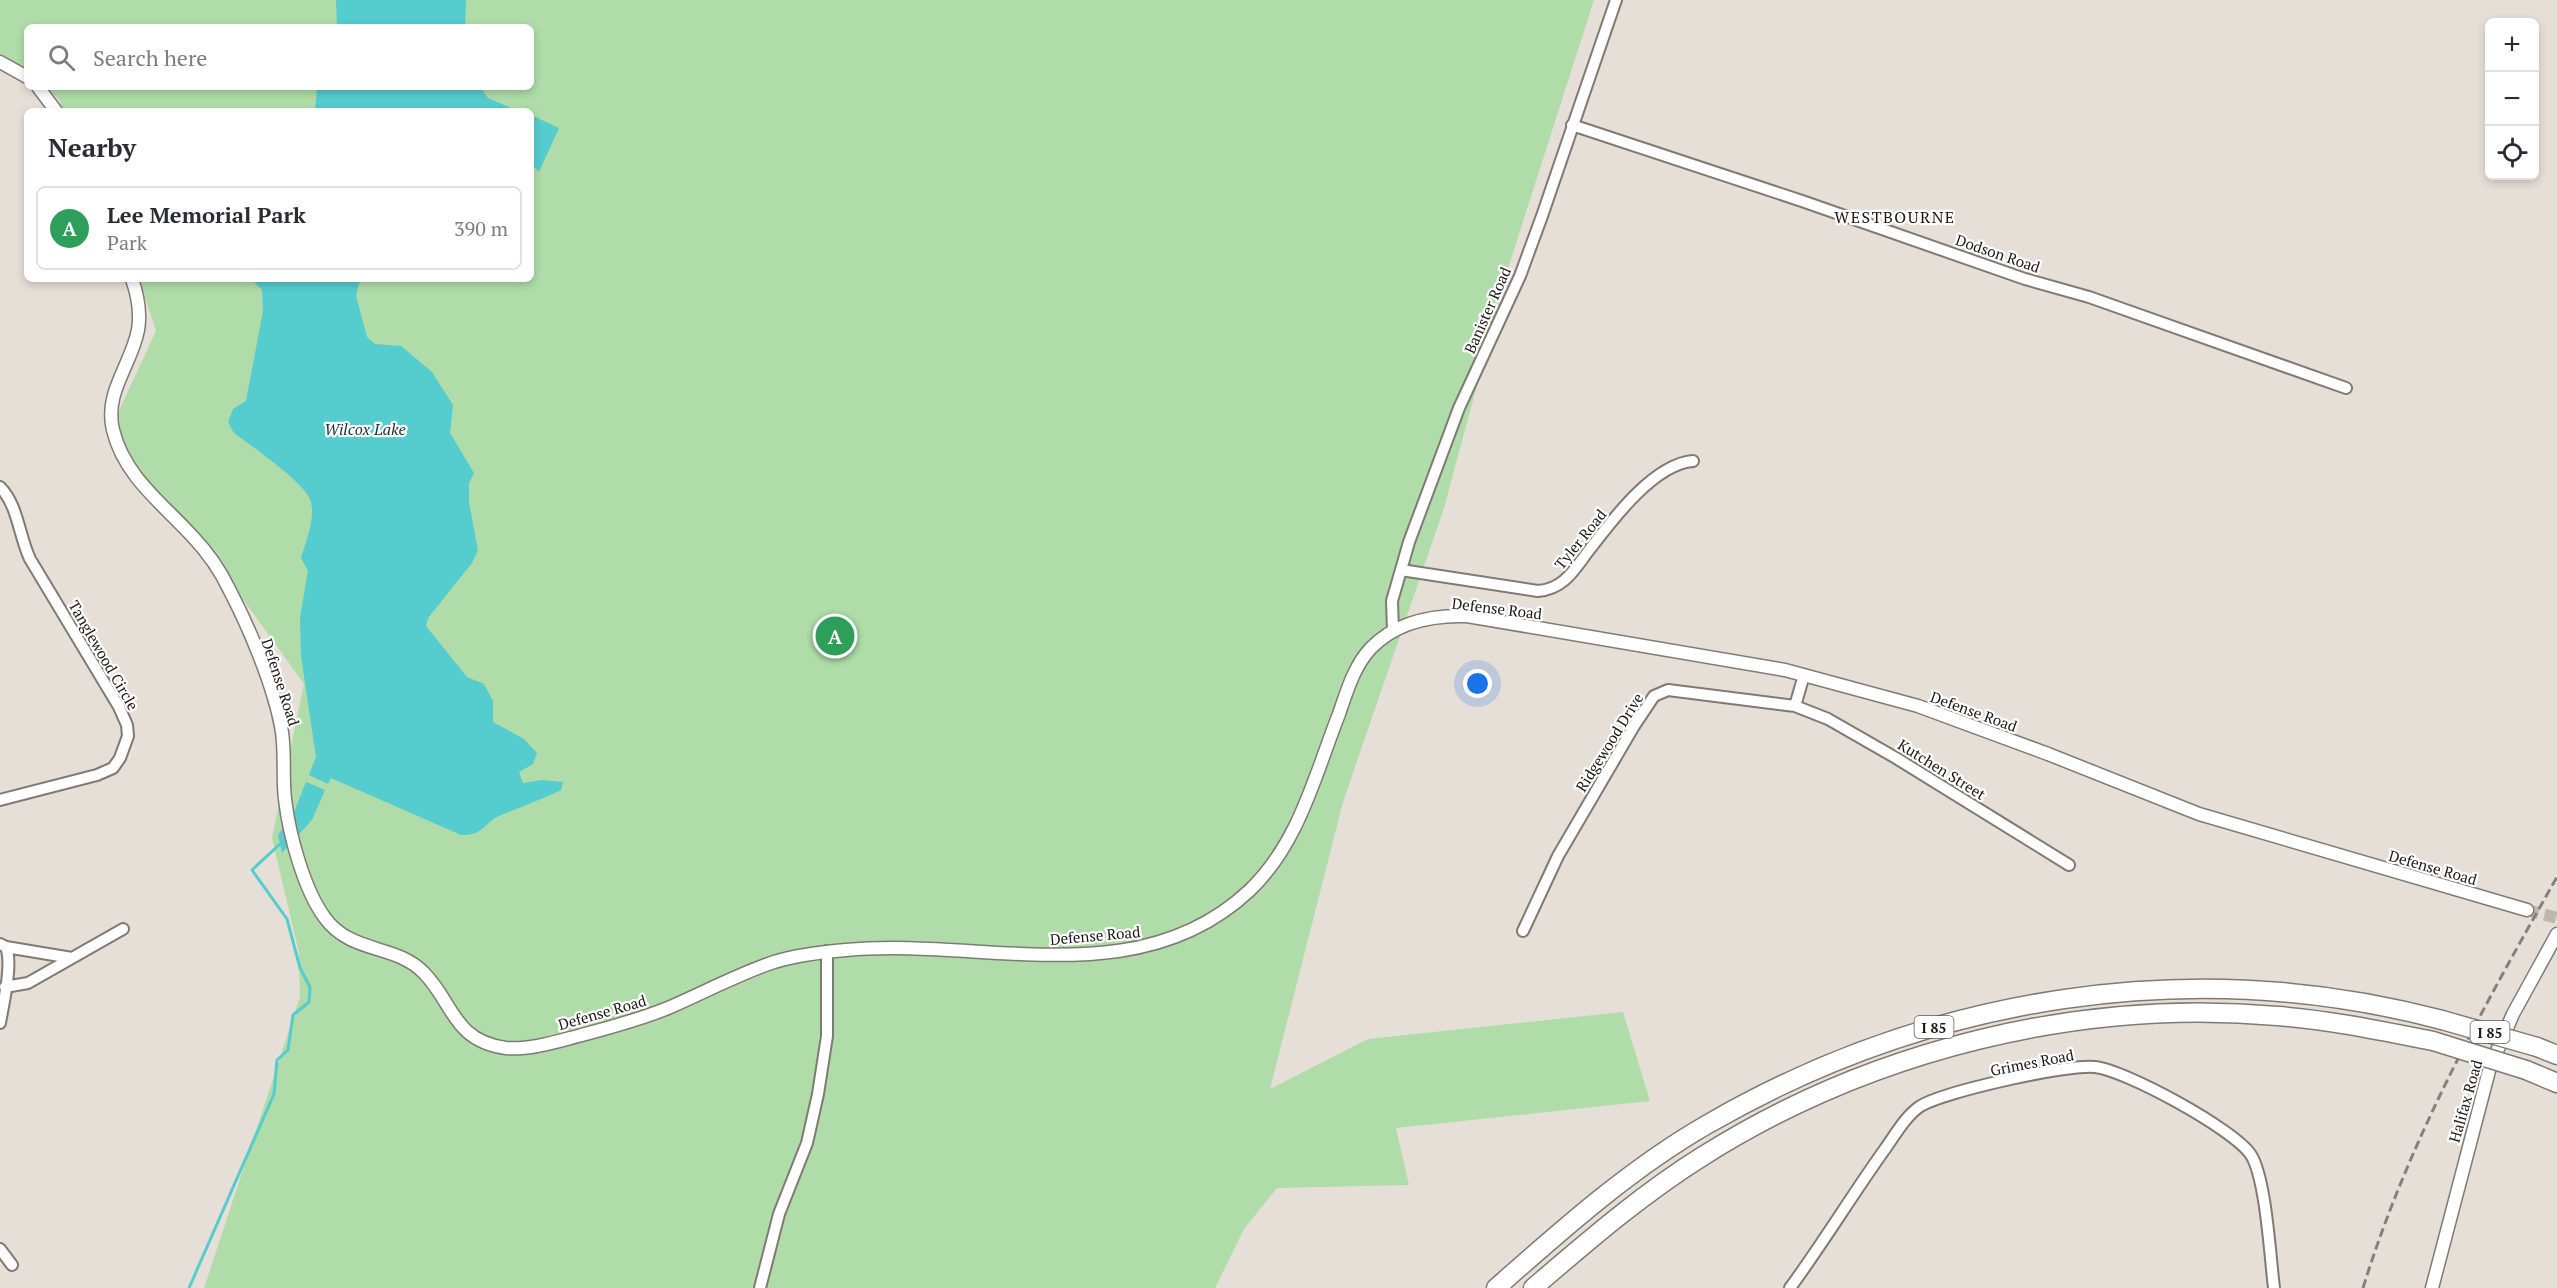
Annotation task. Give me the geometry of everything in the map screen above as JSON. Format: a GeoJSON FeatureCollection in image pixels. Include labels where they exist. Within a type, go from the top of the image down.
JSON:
{"type":"FeatureCollection","features":[{"type":"Feature","properties":{"kind":"highway","name":"I 85"},"geometry":{"type":"LineString","coordinates":[[1496,1288],[1610,1192],[1707,1125],[1811,1071],[1914,1032],[2066,998],[2194,988],[2327,996],[2386,1005],[2537,1047],[2557,1055]]}},
{"type":"Feature","properties":{"kind":"highway","name":"I 85"},"geometry":{"type":"LineString","coordinates":[[1533,1288],[1616,1217],[1720,1146],[1790,1108],[1838,1087],[1940,1050],[1993,1037],[2078,1021],[2177,1013],[2279,1016],[2343,1024],[2433,1041],[2526,1070],[2557,1083]]}},
{"type":"Feature","properties":{"kind":"street","name":"Banister Road"},"geometry":{"type":"LineString","coordinates":[[1394,632],[1392,602],[1401,570],[1459,408],[1520,276],[1616,0]]}},
{"type":"Feature","properties":{"kind":"street"},"geometry":{"type":"LineString","coordinates":[[0,62],[24,75]]}},
{"type":"Feature","properties":{"kind":"street"},"geometry":{"type":"LineString","coordinates":[[40,90],[54,108]]}},
{"type":"Feature","properties":{"kind":"street","name":"Dodson Road"},"geometry":{"type":"LineString","coordinates":[[1572,125],[1813,205],[2025,279],[2089,297],[2346,388]]}},
{"type":"Feature","properties":{"kind":"street","name":"Defense Road"},"geometry":{"type":"LineString","coordinates":[[133,282],[140,311],[134,345],[112,394],[110,410],[115,439],[130,470],[202,548],[222,574],[237,604],[278,711],[284,745],[284,792],[299,858],[317,905],[336,931],[358,944],[411,963],[425,974],[450,1012],[474,1037],[493,1045],[509,1048],[544,1044],[634,1020],[762,966],[827,951],[891,948],[1043,955],[1113,951],[1168,941],[1209,921],[1252,888],[1286,845],[1302,813],[1360,662],[1374,645],[1394,632],[1415,621],[1433,617],[1467,616],[1644,645],[1804,675],[1951,717],[2199,814],[2527,910]]}},
{"type":"Feature","properties":{"kind":"street","name":"Tyler Road"},"geometry":{"type":"LineString","coordinates":[[1401,570],[1538,591],[1558,586],[1569,576],[1616,517],[1663,470],[1675,464],[1693,461]]}},
{"type":"Feature","properties":{"kind":"street","name":"Tanglewood Circle"},"geometry":{"type":"LineString","coordinates":[[0,487],[11,501],[23,544],[30,559],[119,707],[127,725],[128,736],[120,758],[105,773],[0,800]]}},
{"type":"Feature","properties":{"kind":"street"},"geometry":{"type":"LineString","coordinates":[[1795,706],[1804,675]]}},
{"type":"Feature","properties":{"kind":"street","name":"Ridgewood Drive"},"geometry":{"type":"LineString","coordinates":[[1523,931],[1558,856],[1628,735],[1654,696],[1672,689],[1795,706]]}},
{"type":"Feature","properties":{"kind":"street","name":"Kutchen Street"},"geometry":{"type":"LineString","coordinates":[[1795,706],[1828,718],[2069,865]]}},
{"type":"Feature","properties":{"kind":"street"},"geometry":{"type":"LineString","coordinates":[[5,987],[28,983],[123,929]]}},
{"type":"Feature","properties":{"kind":"street","name":"Halifax Road"},"geometry":{"type":"LineString","coordinates":[[2432,1288],[2484,1087],[2495,1053],[2513,1014],[2557,934]]}},
{"type":"Feature","properties":{"kind":"street"},"geometry":{"type":"LineString","coordinates":[[3,945],[72,958]]}},
{"type":"Feature","properties":{"kind":"street"},"geometry":{"type":"LineString","coordinates":[[0,1023],[9,952],[3,945]]}},
{"type":"Feature","properties":{"kind":"street"},"geometry":{"type":"LineString","coordinates":[[760,1288],[779,1214],[807,1143],[818,1094],[827,1036],[827,951]]}},
{"type":"Feature","properties":{"kind":"street","name":"Grimes Road"},"geometry":{"type":"LineString","coordinates":[[1790,1288],[1873,1166],[1909,1116],[1918,1108],[1928,1101],[1984,1086],[2048,1071],[2092,1067],[2122,1074],[2217,1126],[2247,1149],[2257,1168],[2274,1288]]}},
{"type":"Feature","properties":{"kind":"street"},"geometry":{"type":"LineString","coordinates":[[0,1249],[12,1265]]}},
{"type":"Feature","properties":{"kind":"green space"},"geometry":{"type":"Polygon","coordinates":[[[0,0],[1594,0],[1510,262],[1444,508],[1343,802],[1270,1089],[1368,1039],[1623,1012],[1650,1101],[1396,1128],[1409,1185],[1277,1188],[1244,1229],[1215,1288],[204,1288],[300,997],[299,953],[272,838],[304,684],[235,588],[123,467],[111,428],[156,331],[140,282],[534,282],[534,108],[63,108],[59,99],[48,90],[534,90],[534,24],[24,24],[24,71],[7,57],[0,55],[0,0]]]}},
{"type":"Feature","properties":{"kind":"water"},"geometry":{"type":"Polygon","coordinates":[[[336,0],[466,0],[465,24],[337,24],[336,0]]]}},
{"type":"Feature","properties":{"kind":"water"},"geometry":{"type":"Polygon","coordinates":[[[317,90],[482,90],[488,98],[511,108],[315,108],[317,90]]]}},
{"type":"Feature","properties":{"kind":"water"},"geometry":{"type":"Polygon","coordinates":[[[534,116],[559,128],[539,172],[534,166],[534,116]]]}},
{"type":"Feature","properties":{"kind":"water","name":"Wilcox Lake"},"geometry":{"type":"Polygon","coordinates":[[[254,282],[359,282],[356,296],[367,337],[375,344],[401,346],[432,372],[453,405],[450,433],[474,473],[469,483],[469,503],[478,550],[472,563],[428,618],[426,626],[467,677],[484,684],[493,701],[493,722],[524,739],[537,753],[533,764],[519,772],[523,783],[542,780],[563,782],[561,790],[499,816],[479,831],[469,835],[461,835],[331,778],[328,784],[309,775],[316,757],[301,656],[300,617],[308,571],[301,558],[311,523],[311,502],[300,485],[234,433],[228,422],[233,409],[246,401],[263,311],[262,290],[254,282]]]}},
{"type":"Feature","properties":{"kind":"water"},"geometry":{"type":"Polygon","coordinates":[[[306,782],[325,790],[312,820],[282,853],[278,835],[294,812],[306,782]]]}},
{"type":"Feature","properties":{"kind":"waterway"},"geometry":{"type":"LineString","coordinates":[[189,1288],[274,1094],[277,1060],[288,1050],[293,1015],[309,1002],[310,987],[300,968],[287,919],[252,870],[280,844]]}},
{"type":"Feature","properties":{"kind":"tunnel"},"geometry":{"type":"LineString","coordinates":[[2527,910],[2557,918]]}},
{"type":"Feature","properties":{"kind":"railway"},"geometry":{"type":"LineString","coordinates":[[2363,1288],[2381,1234],[2424,1129],[2501,976],[2557,877]]}},
{"type":"Feature","properties":{"kind":"place","name":"Lee Memorial Park"},"geometry":{"type":"Point","coordinates":[835,636]}},
{"type":"Feature","properties":{"kind":"district","name":"WESTBOURNE"},"geometry":{"type":"Point","coordinates":[1895,217]}}]}
